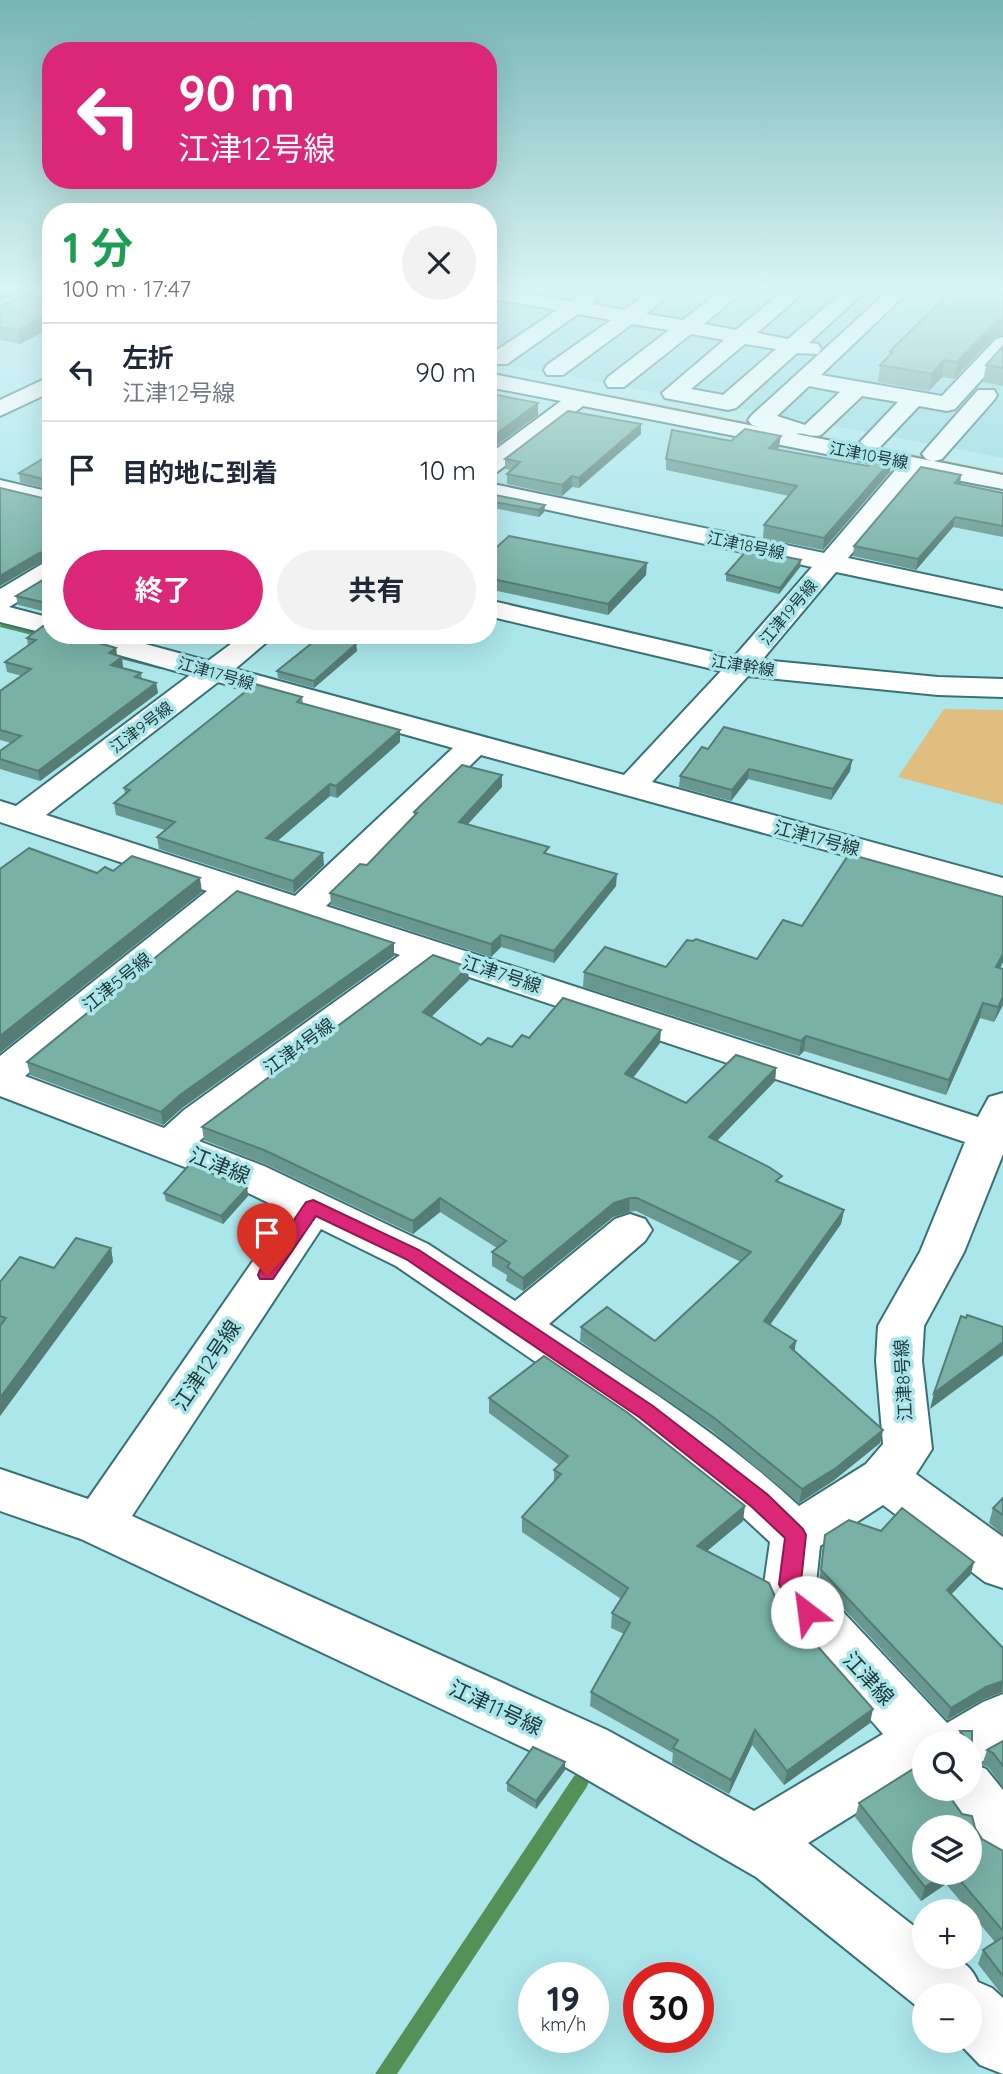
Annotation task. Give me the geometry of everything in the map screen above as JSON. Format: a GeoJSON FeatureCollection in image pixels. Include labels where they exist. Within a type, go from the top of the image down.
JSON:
{"type":"FeatureCollection","features":[{"type":"Feature","properties":{"kind":"street"},"geometry":{"type":"LineString","coordinates":[[6,385],[42,390]]}},
{"type":"Feature","properties":{"kind":"street"},"geometry":{"type":"LineString","coordinates":[[497,459],[581,385]]}},
{"type":"Feature","properties":{"kind":"street","name":"江津10号線"},"geometry":{"type":"LineString","coordinates":[[591,385],[924,459]]}},
{"type":"Feature","properties":{"kind":"street"},"geometry":{"type":"LineString","coordinates":[[630,385],[728,403],[749,385]]}},
{"type":"Feature","properties":{"kind":"street"},"geometry":{"type":"LineString","coordinates":[[673,393],[683,385]]}},
{"type":"Feature","properties":{"kind":"street"},"geometry":{"type":"LineString","coordinates":[[799,385],[760,420],[872,442],[924,459],[1001,467]]}},
{"type":"Feature","properties":{"kind":"street"},"geometry":{"type":"LineString","coordinates":[[838,385],[947,404],[965,385]]}},
{"type":"Feature","properties":{"kind":"street"},"geometry":{"type":"LineString","coordinates":[[813,430],[857,388]]}},
{"type":"Feature","properties":{"kind":"street"},"geometry":{"type":"LineString","coordinates":[[960,390],[994,396]]}},
{"type":"Feature","properties":{"kind":"street"},"geometry":{"type":"LineString","coordinates":[[0,409],[42,391]]}},
{"type":"Feature","properties":{"kind":"street","name":"江津19号線"},"geometry":{"type":"LineString","coordinates":[[630,788],[741,667],[830,562],[924,459],[994,396]]}},
{"type":"Feature","properties":{"kind":"street"},"geometry":{"type":"LineString","coordinates":[[872,442],[914,398]]}},
{"type":"Feature","properties":{"kind":"street"},"geometry":{"type":"LineString","coordinates":[[0,487],[42,498]]}},
{"type":"Feature","properties":{"kind":"street","name":"江津18号線"},"geometry":{"type":"LineString","coordinates":[[497,493],[1003,599]]}},
{"type":"Feature","properties":{"kind":"street"},"geometry":{"type":"LineString","coordinates":[[0,601],[42,575]]}},
{"type":"Feature","properties":{"kind":"street","name":"江津幹線"},"geometry":{"type":"LineString","coordinates":[[497,610],[741,667],[938,686],[1003,688]]}},
{"type":"Feature","properties":{"kind":"street"},"geometry":{"type":"LineString","coordinates":[[0,613],[42,625]]}},
{"type":"Feature","properties":{"kind":"street","name":"江津17号線"},"geometry":{"type":"LineString","coordinates":[[111,644],[1003,890]]}},
{"type":"Feature","properties":{"kind":"street","name":"江津9号線"},"geometry":{"type":"LineString","coordinates":[[10,814],[213,673],[250,644]]}},
{"type":"Feature","properties":{"kind":"street"},"geometry":{"type":"LineString","coordinates":[[302,909],[474,745]]}},
{"type":"Feature","properties":{"kind":"street","name":"江津7号線"},"geometry":{"type":"LineString","coordinates":[[10,814],[430,950],[998,1127]]}},
{"type":"Feature","properties":{"kind":"street","name":"江津5号線"},"geometry":{"type":"LineString","coordinates":[[0,1079],[233,887]]}},
{"type":"Feature","properties":{"kind":"street","name":"江津4号線"},"geometry":{"type":"LineString","coordinates":[[170,1145],[198,1120],[430,950]]}},
{"type":"Feature","properties":{"kind":"street","name":"江津線"},"geometry":{"type":"LineString","coordinates":[[0,1079],[249,1176],[412,1255],[646,1412],[760,1501],[796,1535],[790,1584],[795,1596],[928,1731]]}},
{"type":"Feature","properties":{"kind":"street","name":"江津8号線"},"geometry":{"type":"LineString","coordinates":[[796,1535],[884,1478],[908,1449],[899,1361],[901,1326],[942,1252],[998,1127]]}},
{"type":"Feature","properties":{"kind":"street","name":"江津12号線"},"geometry":{"type":"LineString","coordinates":[[99,1524],[313,1207]]}},
{"type":"Feature","properties":{"kind":"street"},"geometry":{"type":"LineString","coordinates":[[516,1326],[630,1230]]}},
{"type":"Feature","properties":{"kind":"street"},"geometry":{"type":"LineString","coordinates":[[884,1478],[1003,1566]]}},
{"type":"Feature","properties":{"kind":"street","name":"江津11号線"},"geometry":{"type":"LineString","coordinates":[[0,1490],[99,1524],[587,1749],[777,1856],[937,1983]]}},
{"type":"Feature","properties":{"kind":"street"},"geometry":{"type":"LineString","coordinates":[[971,1731],[1003,1720]]}},
{"type":"Feature","properties":{"kind":"street"},"geometry":{"type":"LineString","coordinates":[[754,1844],[912,1757]]}},
{"type":"Feature","properties":{"kind":"street"},"geometry":{"type":"LineString","coordinates":[[976,1801],[1003,1836]]}},
{"type":"Feature","properties":{"kind":"street"},"geometry":{"type":"LineString","coordinates":[[982,2022],[1003,2042]]}},
{"type":"Feature","properties":{"kind":"shaded area"},"geometry":{"type":"Polygon","coordinates":[[[614,385],[1003,385],[1003,458],[614,385]]]}},
{"type":"Feature","properties":{"kind":"shaded area"},"geometry":{"type":"Polygon","coordinates":[[[612,395],[1003,472],[1003,475],[609,398],[612,395]]]}},
{"type":"Feature","properties":{"kind":"shaded area"},"geometry":{"type":"Polygon","coordinates":[[[944,709],[1003,710],[1003,805],[898,777],[944,709]]]}},
{"type":"Feature","properties":{"kind":"building"},"geometry":{"type":"Polygon","coordinates":[[[497,395],[538,403],[497,433],[497,395]]]}},
{"type":"Feature","properties":{"kind":"building"},"geometry":{"type":"Polygon","coordinates":[[[568,411],[641,424],[579,478],[572,476],[562,485],[507,474],[520,462],[505,459],[568,411]]]}},
{"type":"Feature","properties":{"kind":"building"},"geometry":{"type":"Polygon","coordinates":[[[745,429],[781,436],[769,448],[868,466],[876,457],[892,460],[824,538],[764,525],[797,486],[666,459],[672,430],[731,441],[745,429]]]}},
{"type":"Feature","properties":{"kind":"building"},"geometry":{"type":"Polygon","coordinates":[[[42,459],[42,479],[19,473],[42,459]]]}},
{"type":"Feature","properties":{"kind":"building"},"geometry":{"type":"Polygon","coordinates":[[[921,467],[961,475],[955,483],[1003,493],[1003,526],[955,517],[918,559],[854,546],[921,467]]]}},
{"type":"Feature","properties":{"kind":"building"},"geometry":{"type":"Polygon","coordinates":[[[0,488],[42,498],[42,552],[0,576],[0,488]]]}},
{"type":"Feature","properties":{"kind":"building"},"geometry":{"type":"Polygon","coordinates":[[[497,495],[545,505],[539,510],[497,503],[497,495]]]}},
{"type":"Feature","properties":{"kind":"building"},"geometry":{"type":"Polygon","coordinates":[[[509,536],[647,563],[608,604],[497,580],[497,547],[509,536]]]}},
{"type":"Feature","properties":{"kind":"building"},"geometry":{"type":"Polygon","coordinates":[[[748,549],[801,560],[780,588],[726,574],[748,549]]]}},
{"type":"Feature","properties":{"kind":"building"},"geometry":{"type":"Polygon","coordinates":[[[42,580],[42,602],[16,596],[42,580]]]}},
{"type":"Feature","properties":{"kind":"building"},"geometry":{"type":"Polygon","coordinates":[[[42,627],[42,644],[102,644],[116,648],[109,653],[122,657],[111,665],[141,673],[135,677],[156,683],[38,771],[0,759],[0,751],[21,736],[0,730],[0,691],[31,669],[5,662],[36,640],[27,638],[42,627]]]}},
{"type":"Feature","properties":{"kind":"building"},"geometry":{"type":"Polygon","coordinates":[[[311,644],[356,644],[314,681],[277,671],[311,644]]]}},
{"type":"Feature","properties":{"kind":"building"},"geometry":{"type":"Polygon","coordinates":[[[255,684],[302,697],[297,702],[400,730],[336,786],[330,784],[266,838],[323,853],[293,881],[157,837],[175,822],[114,803],[130,790],[124,788],[255,684]]]}},
{"type":"Feature","properties":{"kind":"building"},"geometry":{"type":"Polygon","coordinates":[[[724,727],[852,760],[833,789],[749,769],[732,790],[680,776],[702,747],[708,749],[724,727]]]}},
{"type":"Feature","properties":{"kind":"building"},"geometry":{"type":"Polygon","coordinates":[[[462,765],[502,775],[459,822],[549,847],[544,853],[617,874],[554,951],[501,935],[491,944],[330,893],[360,864],[367,865],[417,813],[414,812],[462,765]]]}},
{"type":"Feature","properties":{"kind":"building"},"geometry":{"type":"Polygon","coordinates":[[[29,848],[97,873],[105,867],[113,871],[132,856],[200,878],[0,1036],[0,869],[29,848]]]}},
{"type":"Feature","properties":{"kind":"building"},"geometry":{"type":"Polygon","coordinates":[[[849,854],[1003,897],[1003,954],[996,967],[1003,969],[1003,997],[998,1007],[983,1003],[949,1080],[806,1036],[801,1041],[584,972],[605,947],[666,967],[687,940],[696,939],[757,959],[783,920],[802,926],[849,854]]]}},
{"type":"Feature","properties":{"kind":"building"},"geometry":{"type":"Polygon","coordinates":[[[237,891],[394,943],[180,1095],[161,1112],[27,1062],[237,891]]]}},
{"type":"Feature","properties":{"kind":"building"},"geometry":{"type":"Polygon","coordinates":[[[433,955],[468,967],[423,1012],[481,1045],[488,1038],[512,1047],[522,1035],[529,1038],[563,998],[661,1030],[625,1074],[686,1103],[736,1055],[776,1068],[709,1137],[769,1167],[782,1176],[776,1181],[844,1210],[764,1321],[796,1341],[790,1347],[883,1430],[836,1468],[802,1489],[713,1417],[581,1327],[607,1307],[655,1341],[751,1252],[637,1198],[614,1203],[523,1278],[507,1267],[510,1263],[492,1252],[506,1241],[440,1198],[413,1221],[264,1150],[202,1127],[433,955]]]}},
{"type":"Feature","properties":{"kind":"building"},"geometry":{"type":"Polygon","coordinates":[[[190,1164],[247,1188],[221,1216],[164,1193],[190,1164]]]}},
{"type":"Feature","properties":{"kind":"building"},"geometry":{"type":"Polygon","coordinates":[[[76,1238],[111,1248],[0,1398],[0,1326],[6,1318],[0,1316],[0,1282],[20,1257],[54,1268],[76,1238]]]}},
{"type":"Feature","properties":{"kind":"building"},"geometry":{"type":"Polygon","coordinates":[[[967,1315],[1003,1327],[1003,1342],[934,1393],[961,1316],[966,1318],[967,1315]]]}},
{"type":"Feature","properties":{"kind":"building"},"geometry":{"type":"Polygon","coordinates":[[[544,1356],[628,1413],[745,1506],[697,1546],[769,1583],[776,1599],[873,1709],[787,1771],[755,1730],[731,1780],[673,1748],[678,1740],[591,1692],[630,1623],[612,1613],[628,1588],[522,1517],[561,1474],[554,1470],[568,1456],[489,1398],[544,1356]]]}},
{"type":"Feature","properties":{"kind":"building"},"geometry":{"type":"Polygon","coordinates":[[[1003,1498],[1003,1515],[993,1508],[1003,1498]]]}},
{"type":"Feature","properties":{"kind":"building"},"geometry":{"type":"Polygon","coordinates":[[[902,1508],[974,1562],[947,1590],[1003,1648],[1003,1681],[986,1687],[951,1708],[821,1570],[825,1535],[849,1520],[881,1531],[902,1508]]]}},
{"type":"Feature","properties":{"kind":"building"},"geometry":{"type":"Polygon","coordinates":[[[1003,1741],[1003,1766],[993,1753],[987,1750],[1003,1741]]]}},
{"type":"Feature","properties":{"kind":"building"},"geometry":{"type":"Polygon","coordinates":[[[533,1747],[565,1762],[536,1801],[507,1783],[533,1747]]]}},
{"type":"Feature","properties":{"kind":"building"},"geometry":{"type":"Polygon","coordinates":[[[912,1770],[912,1801],[953,1801],[962,1814],[967,1815],[912,1815],[912,1870],[859,1803],[912,1770]]]}},
{"type":"Feature","properties":{"kind":"building"},"geometry":{"type":"Polygon","coordinates":[[[982,1839],[1003,1851],[1003,1931],[982,1906],[982,1899],[976,1899],[964,1885],[982,1885],[982,1839]]]}},
{"type":"Feature","properties":{"kind":"building"},"geometry":{"type":"Polygon","coordinates":[[[1003,1937],[1003,1976],[983,1950],[1003,1937]]]}},
{"type":"Feature","properties":{"kind":"waterway"},"geometry":{"type":"LineString","coordinates":[[1,625],[42,635]]}},
{"type":"Feature","properties":{"kind":"waterway"},"geometry":{"type":"LineString","coordinates":[[120,656],[160,666]]}},
{"type":"Feature","properties":{"kind":"waterway"},"geometry":{"type":"LineString","coordinates":[[385,2074],[580,1782]]}},
{"type":"Feature","properties":{"kind":"route"},"geometry":{"type":"LineString","coordinates":[[267,1275],[313,1207],[412,1255],[646,1412],[760,1501],[796,1535],[790,1584],[807,1612]]}}]}
